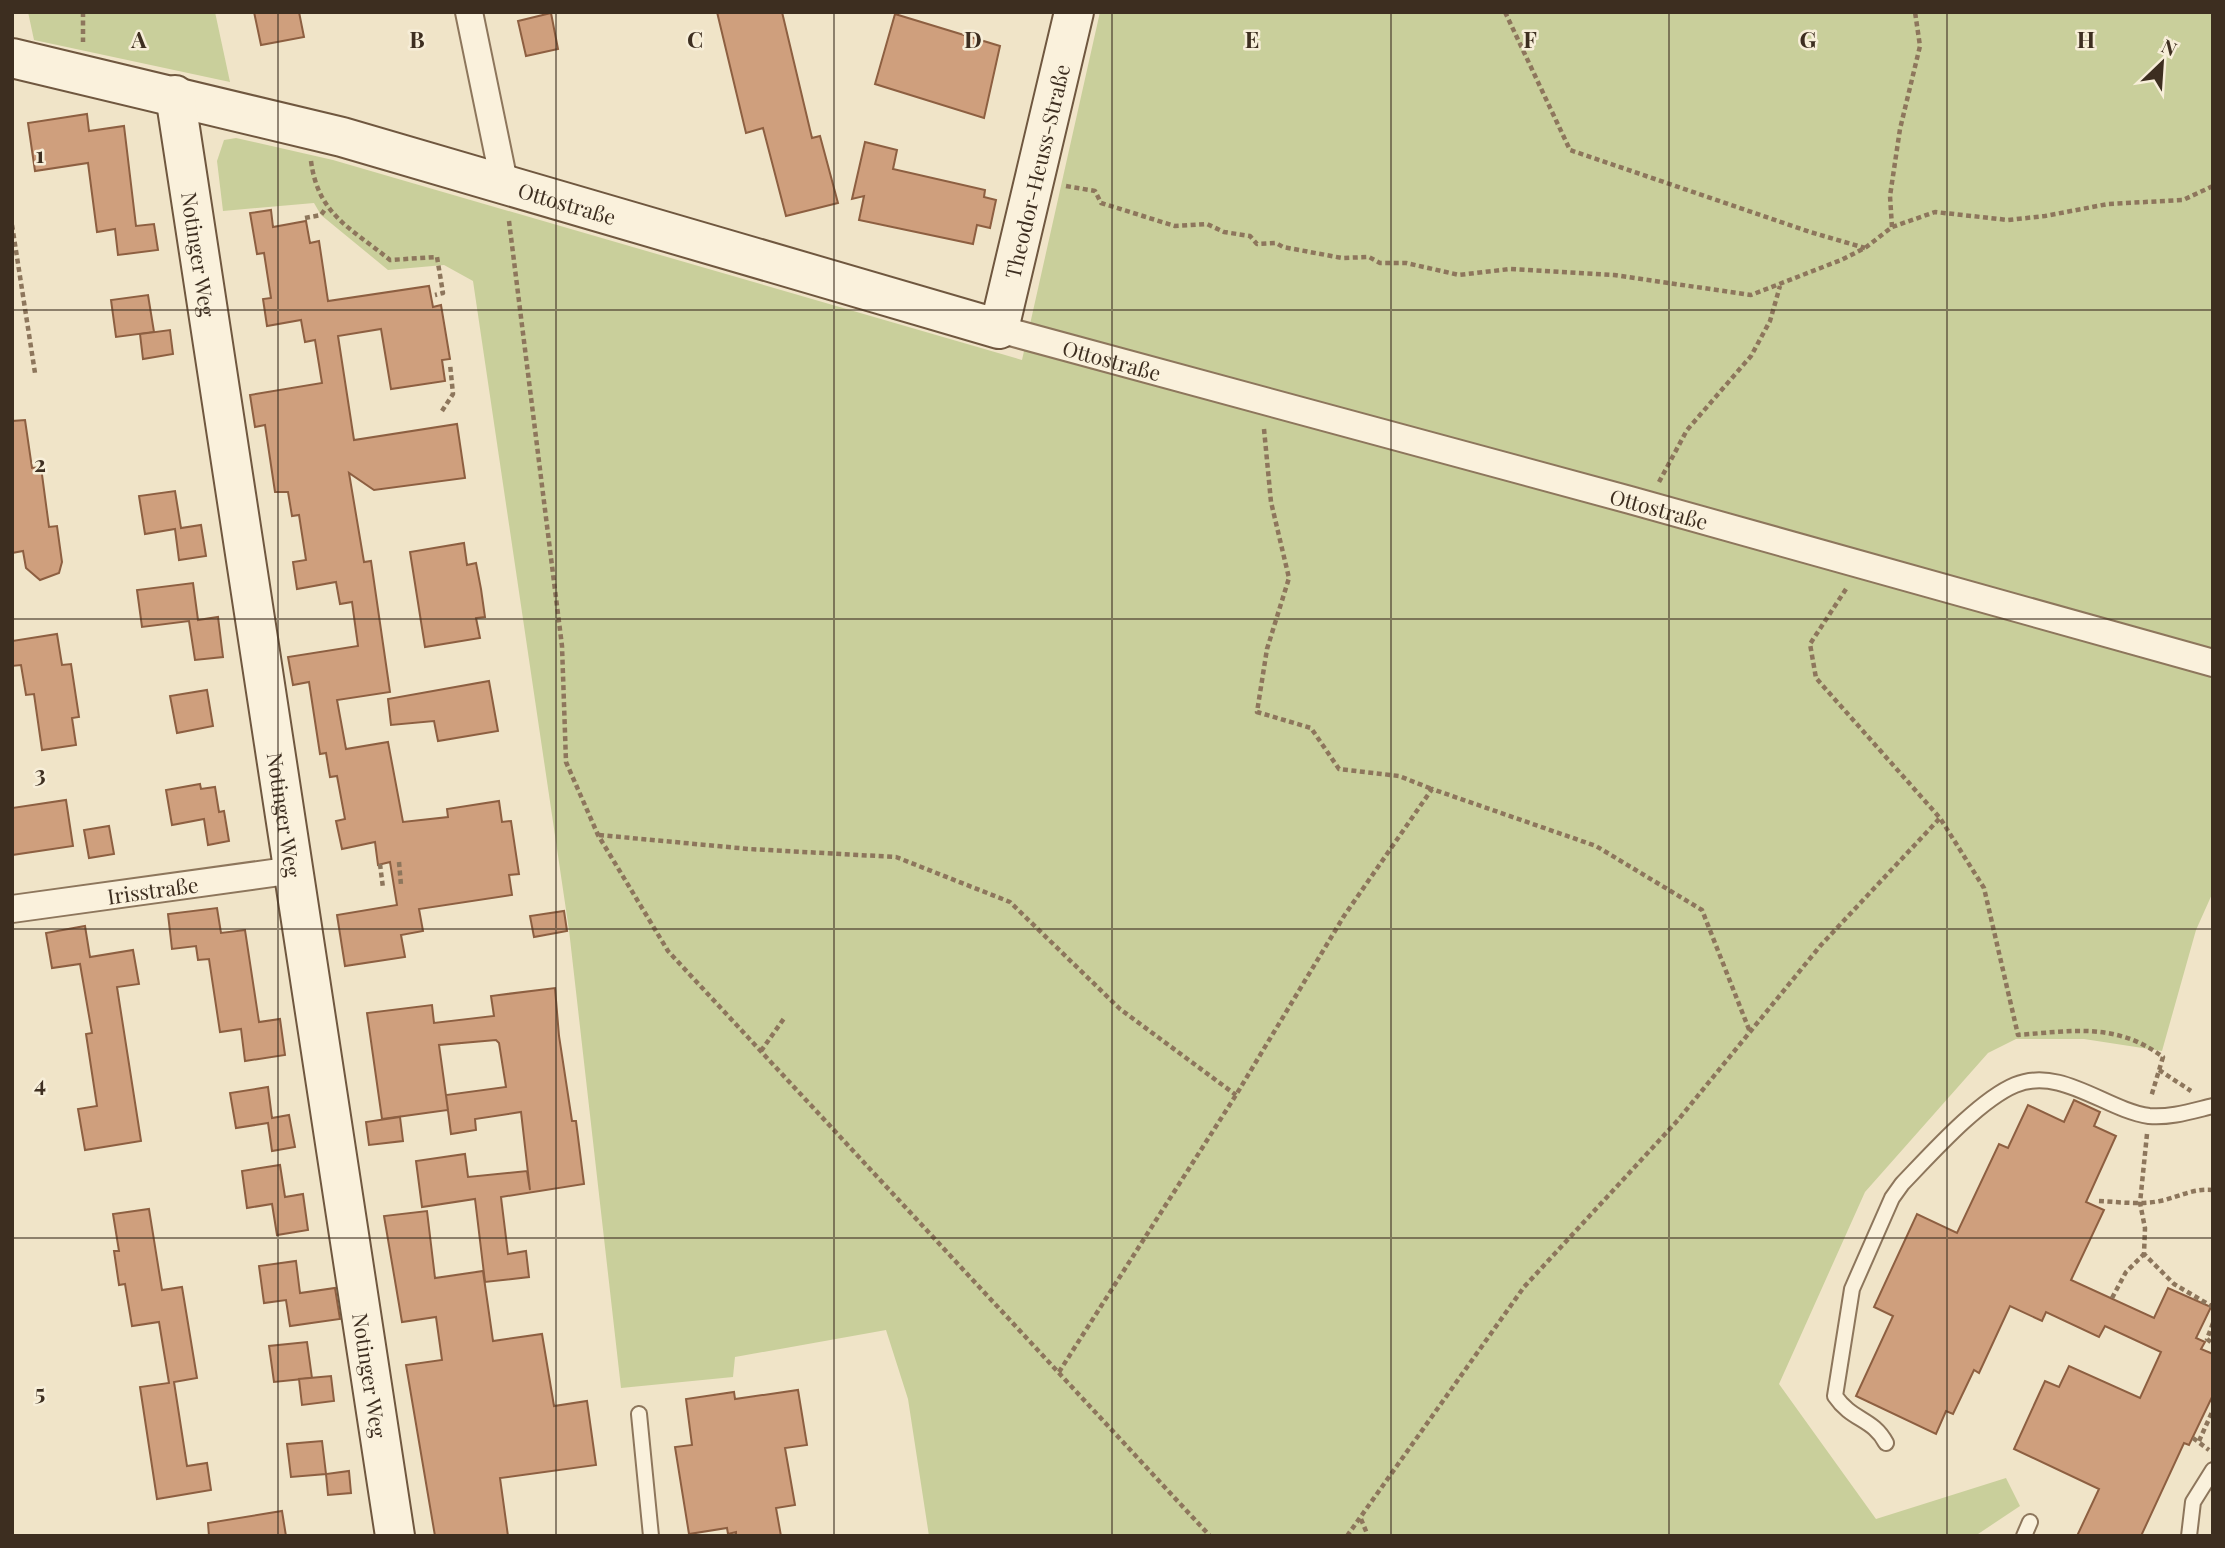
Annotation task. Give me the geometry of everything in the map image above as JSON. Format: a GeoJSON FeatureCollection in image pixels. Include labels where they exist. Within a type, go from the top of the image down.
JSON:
{"type":"FeatureCollection","features":[{"type":"Feature","properties":{"kind":"street"},"geometry":{"type":"LineString","coordinates":[[468,12],[506,197]]}},
{"type":"Feature","properties":{"kind":"street","name":"Theodor-Heuss-Straße"},"geometry":{"type":"LineString","coordinates":[[999,329],[1074,12]]}},
{"type":"Feature","properties":{"kind":"street","name":"Ottostraße"},"geometry":{"type":"LineString","coordinates":[[12,58],[313,129],[506,197],[1647,505],[2213,663]]}},
{"type":"Feature","properties":{"kind":"street","name":"Notinger Weg"},"geometry":{"type":"LineString","coordinates":[[175,95],[395,1536]]}},
{"type":"Feature","properties":{"kind":"street","name":"Irisstraße"},"geometry":{"type":"LineString","coordinates":[[12,909],[294,870]]}},
{"type":"Feature","properties":{"kind":"lane"},"geometry":{"type":"LineString","coordinates":[[1886,1443],[1879,1429],[1845,1410],[1835,1396],[1852,1289],[1892,1198],[1902,1184],[1985,1103],[2018,1084],[2058,1083],[2149,1116],[2174,1115],[2207,1102]]}},
{"type":"Feature","properties":{"kind":"lane"},"geometry":{"type":"LineString","coordinates":[[639,1414],[651,1536]]}},
{"type":"Feature","properties":{"kind":"lane"},"geometry":{"type":"LineString","coordinates":[[2189,1536],[2193,1502],[2213,1470]]}},
{"type":"Feature","properties":{"kind":"lane"},"geometry":{"type":"LineString","coordinates":[[2024,1536],[2030,1522]]}},
{"type":"Feature","properties":{"kind":"path"},"geometry":{"type":"LineString","coordinates":[[1505,12],[1570,150],[1810,232],[1865,248]]}},
{"type":"Feature","properties":{"kind":"path"},"geometry":{"type":"LineString","coordinates":[[1892,227],[1890,196],[1900,130],[1920,46],[1915,12]]}},
{"type":"Feature","properties":{"kind":"path"},"geometry":{"type":"LineString","coordinates":[[313,129],[309,149],[314,181],[326,208],[390,260],[437,257],[443,293],[435,295]]}},
{"type":"Feature","properties":{"kind":"path"},"geometry":{"type":"LineString","coordinates":[[1034,182],[1095,191],[1101,203],[1175,226],[1207,224],[1224,232],[1250,236],[1258,244],[1276,243],[1342,258],[1369,257],[1380,263],[1406,263],[1459,275],[1510,270],[1614,275],[1751,295],[1781,285],[1865,248],[1892,227],[1935,212],[2008,220],[2108,204],[2183,200],[2213,186]]}},
{"type":"Feature","properties":{"kind":"path"},"geometry":{"type":"LineString","coordinates":[[506,197],[562,646],[566,762],[598,835],[668,951],[1209,1536]]}},
{"type":"Feature","properties":{"kind":"path"},"geometry":{"type":"LineString","coordinates":[[305,218],[321,215],[326,208]]}},
{"type":"Feature","properties":{"kind":"path"},"geometry":{"type":"LineString","coordinates":[[12,225],[35,373]]}},
{"type":"Feature","properties":{"kind":"path"},"geometry":{"type":"LineString","coordinates":[[1647,505],[1687,430],[1751,356],[1770,321],[1781,285]]}},
{"type":"Feature","properties":{"kind":"path"},"geometry":{"type":"LineString","coordinates":[[442,411],[453,394],[450,364]]}},
{"type":"Feature","properties":{"kind":"path"},"geometry":{"type":"LineString","coordinates":[[1261,400],[1271,502],[1289,578],[1267,649],[1257,712],[1311,728],[1339,769],[1399,776],[1596,846],[1702,910],[1750,1032]]}},
{"type":"Feature","properties":{"kind":"path"},"geometry":{"type":"LineString","coordinates":[[1862,564],[1810,644],[1816,678],[1940,818],[1984,888],[2018,1035],[2085,1029],[2141,1041],[2163,1057],[2152,1093],[2140,1203],[2145,1228],[2144,1254],[2126,1272],[2112,1298]]}},
{"type":"Feature","properties":{"kind":"path"},"geometry":{"type":"LineString","coordinates":[[1059,1372],[1236,1095],[1344,916],[1433,789]]}},
{"type":"Feature","properties":{"kind":"path"},"geometry":{"type":"LineString","coordinates":[[1347,1536],[1524,1287],[1678,1120],[1821,945],[1940,818]]}},
{"type":"Feature","properties":{"kind":"path"},"geometry":{"type":"LineString","coordinates":[[598,835],[749,849],[896,857],[1010,902],[1120,1009],[1236,1095]]}},
{"type":"Feature","properties":{"kind":"path"},"geometry":{"type":"LineString","coordinates":[[399,862],[401,885]]}},
{"type":"Feature","properties":{"kind":"path"},"geometry":{"type":"LineString","coordinates":[[380,864],[383,888]]}},
{"type":"Feature","properties":{"kind":"path"},"geometry":{"type":"LineString","coordinates":[[761,1051],[785,1017]]}},
{"type":"Feature","properties":{"kind":"path"},"geometry":{"type":"LineString","coordinates":[[2160,1070],[2207,1102]]}},
{"type":"Feature","properties":{"kind":"path"},"geometry":{"type":"LineString","coordinates":[[2099,1201],[2140,1203],[2160,1201],[2199,1189],[2213,1190]]}},
{"type":"Feature","properties":{"kind":"path"},"geometry":{"type":"LineString","coordinates":[[2144,1254],[2174,1284],[2213,1307]]}},
{"type":"Feature","properties":{"kind":"path"},"geometry":{"type":"LineString","coordinates":[[2213,1323],[2207,1339],[2213,1344]]}},
{"type":"Feature","properties":{"kind":"path"},"geometry":{"type":"LineString","coordinates":[[2199,1441],[2213,1410]]}},
{"type":"Feature","properties":{"kind":"path"},"geometry":{"type":"LineString","coordinates":[[2193,1438],[2213,1453]]}},
{"type":"Feature","properties":{"kind":"path"},"geometry":{"type":"LineString","coordinates":[[1361,1518],[1367,1536]]}},
{"type":"Feature","properties":{"kind":"green space"},"geometry":{"type":"Polygon","coordinates":[[[28,12],[215,12],[230,82],[34,40],[28,12]]]}},
{"type":"Feature","properties":{"kind":"green space"},"geometry":{"type":"Polygon","coordinates":[[[1100,12],[2213,12],[2213,892],[2196,930],[2162,1051],[2084,1039],[2016,1039],[1988,1053],[1865,1192],[1779,1384],[1876,1519],[2006,1478],[2020,1506],[1975,1536],[929,1536],[908,1399],[886,1330],[735,1357],[733,1377],[621,1388],[569,930],[473,281],[444,265],[388,270],[321,215],[314,203],[223,211],[217,161],[224,140],[236,138],[333,160],[1022,360],[1100,12]]]}},
{"type":"Feature","properties":{"kind":"building"},"geometry":{"type":"Polygon","coordinates":[[[254,12],[299,12],[304,37],[261,45],[254,12]]]}},
{"type":"Feature","properties":{"kind":"building"},"geometry":{"type":"Polygon","coordinates":[[[717,12],[782,12],[812,138],[820,136],[838,203],[786,216],[763,128],[746,133],[717,12]]]}},
{"type":"Feature","properties":{"kind":"building"},"geometry":{"type":"Polygon","coordinates":[[[551,13],[558,49],[526,56],[518,21],[551,13]]]}},
{"type":"Feature","properties":{"kind":"building"},"geometry":{"type":"Polygon","coordinates":[[[895,14],[1000,46],[984,118],[875,84],[895,14]]]}},
{"type":"Feature","properties":{"kind":"building"},"geometry":{"type":"Polygon","coordinates":[[[87,114],[89,131],[124,126],[136,226],[154,224],[158,250],[118,255],[115,229],[97,232],[88,163],[35,171],[28,123],[87,114]]]}},
{"type":"Feature","properties":{"kind":"building"},"geometry":{"type":"Polygon","coordinates":[[[865,142],[897,150],[893,169],[985,190],[984,197],[996,200],[990,228],[977,225],[973,244],[859,220],[864,196],[852,199],[865,142]]]}},
{"type":"Feature","properties":{"kind":"building"},"geometry":{"type":"Polygon","coordinates":[[[271,210],[273,227],[306,221],[310,243],[319,241],[328,301],[429,286],[433,307],[441,305],[450,359],[442,360],[445,381],[391,389],[381,329],[338,336],[354,440],[457,424],[465,478],[374,490],[349,473],[364,562],[371,561],[390,692],[337,700],[346,749],[388,742],[403,822],[448,817],[447,809],[499,801],[502,822],[511,821],[519,874],[509,875],[512,895],[419,909],[423,931],[401,935],[405,957],[345,966],[337,915],[397,905],[390,862],[378,865],[375,842],[342,849],[336,821],[345,819],[337,776],[330,777],[326,753],[320,754],[309,682],[293,685],[288,657],[358,646],[352,602],[340,604],[336,582],[297,589],[293,562],[306,560],[299,515],[292,516],[288,492],[275,492],[265,425],[255,427],[250,395],[322,383],[315,340],[305,342],[301,320],[267,326],[263,299],[271,298],[264,253],[257,254],[250,213],[271,210]]]}},
{"type":"Feature","properties":{"kind":"building"},"geometry":{"type":"Polygon","coordinates":[[[148,295],[154,332],[116,337],[111,300],[148,295]]]}},
{"type":"Feature","properties":{"kind":"building"},"geometry":{"type":"Polygon","coordinates":[[[170,330],[173,354],[143,359],[140,334],[170,330]]]}},
{"type":"Feature","properties":{"kind":"building"},"geometry":{"type":"Polygon","coordinates":[[[25,420],[32,468],[41,467],[49,527],[57,526],[62,562],[59,573],[40,580],[26,568],[23,551],[12,553],[12,421],[25,420]]]}},
{"type":"Feature","properties":{"kind":"building"},"geometry":{"type":"Polygon","coordinates":[[[175,491],[181,528],[201,525],[206,556],[179,560],[175,529],[145,534],[139,496],[175,491]]]}},
{"type":"Feature","properties":{"kind":"building"},"geometry":{"type":"Polygon","coordinates":[[[464,543],[467,565],[476,563],[481,589],[485,617],[476,618],[480,638],[425,647],[410,552],[464,543]]]}},
{"type":"Feature","properties":{"kind":"building"},"geometry":{"type":"Polygon","coordinates":[[[193,583],[198,620],[218,617],[223,657],[195,660],[189,621],[142,627],[137,590],[193,583]]]}},
{"type":"Feature","properties":{"kind":"building"},"geometry":{"type":"Polygon","coordinates":[[[57,634],[62,665],[71,664],[79,717],[72,718],[76,745],[42,750],[34,694],[26,695],[21,665],[12,666],[12,641],[57,634]]]}},
{"type":"Feature","properties":{"kind":"building"},"geometry":{"type":"Polygon","coordinates":[[[489,681],[498,731],[438,741],[434,721],[391,725],[388,699],[489,681]]]}},
{"type":"Feature","properties":{"kind":"building"},"geometry":{"type":"Polygon","coordinates":[[[207,690],[213,726],[177,733],[170,696],[207,690]]]}},
{"type":"Feature","properties":{"kind":"building"},"geometry":{"type":"Polygon","coordinates":[[[200,784],[201,789],[215,787],[219,812],[224,811],[229,841],[208,845],[204,819],[172,825],[166,790],[200,784]]]}},
{"type":"Feature","properties":{"kind":"building"},"geometry":{"type":"Polygon","coordinates":[[[66,800],[73,846],[12,855],[12,808],[66,800]]]}},
{"type":"Feature","properties":{"kind":"building"},"geometry":{"type":"Polygon","coordinates":[[[109,826],[114,854],[89,858],[84,830],[109,826]]]}},
{"type":"Feature","properties":{"kind":"building"},"geometry":{"type":"Polygon","coordinates":[[[217,908],[221,933],[245,930],[259,1022],[280,1019],[285,1055],[245,1061],[241,1029],[220,1032],[209,959],[198,960],[196,946],[172,949],[168,914],[217,908]]]}},
{"type":"Feature","properties":{"kind":"building"},"geometry":{"type":"Polygon","coordinates":[[[564,911],[567,931],[534,937],[530,916],[564,911]]]}},
{"type":"Feature","properties":{"kind":"building"},"geometry":{"type":"Polygon","coordinates":[[[85,926],[90,957],[133,950],[139,984],[117,987],[141,1141],[85,1150],[78,1109],[97,1106],[86,1034],[92,1033],[80,964],[52,968],[46,933],[85,926]]]}},
{"type":"Feature","properties":{"kind":"building"},"geometry":{"type":"Polygon","coordinates":[[[555,988],[559,1036],[572,1121],[576,1121],[584,1184],[501,1197],[508,1254],[526,1251],[529,1277],[485,1282],[475,1199],[422,1207],[416,1161],[465,1154],[468,1177],[527,1171],[530,1190],[521,1112],[475,1119],[476,1130],[451,1134],[448,1110],[382,1119],[367,1013],[432,1005],[434,1023],[494,1016],[491,996],[555,988]],[[496,1040],[439,1045],[447,1103],[446,1095],[506,1087],[499,1043],[496,1040]]]}},
{"type":"Feature","properties":{"kind":"building"},"geometry":{"type":"Polygon","coordinates":[[[268,1087],[272,1118],[289,1115],[295,1147],[272,1151],[268,1123],[236,1128],[230,1093],[268,1087]]]}},
{"type":"Feature","properties":{"kind":"building"},"geometry":{"type":"Polygon","coordinates":[[[2074,1100],[2100,1112],[2094,1126],[2116,1136],[2086,1202],[2104,1210],[2071,1280],[2154,1318],[2168,1288],[2211,1307],[2196,1338],[2205,1342],[2201,1349],[2213,1354],[2213,1395],[2189,1445],[2184,1443],[2141,1536],[2077,1536],[2099,1489],[2014,1449],[2045,1381],[2059,1387],[2069,1366],[2140,1398],[2161,1352],[2105,1326],[2099,1337],[2046,1312],[2042,1321],[2010,1306],[1979,1373],[1974,1370],[1953,1414],[1946,1411],[1936,1434],[1856,1396],[1893,1316],[1874,1307],[1917,1214],[1957,1233],[1999,1144],[2008,1148],[2028,1105],[2064,1122],[2074,1100]]]}},
{"type":"Feature","properties":{"kind":"building"},"geometry":{"type":"Polygon","coordinates":[[[400,1117],[403,1141],[369,1145],[366,1122],[400,1117]]]}},
{"type":"Feature","properties":{"kind":"building"},"geometry":{"type":"Polygon","coordinates":[[[280,1165],[285,1197],[303,1194],[308,1230],[277,1235],[272,1204],[247,1208],[242,1171],[280,1165]]]}},
{"type":"Feature","properties":{"kind":"building"},"geometry":{"type":"Polygon","coordinates":[[[149,1209],[162,1290],[182,1287],[197,1378],[174,1382],[187,1466],[207,1463],[211,1490],[157,1499],[140,1387],[169,1383],[159,1322],[132,1326],[125,1284],[119,1285],[114,1251],[119,1251],[113,1214],[149,1209]]]}},
{"type":"Feature","properties":{"kind":"building"},"geometry":{"type":"Polygon","coordinates":[[[427,1211],[435,1278],[483,1271],[493,1341],[542,1334],[554,1406],[587,1401],[596,1465],[500,1478],[508,1536],[435,1536],[406,1365],[442,1360],[436,1317],[402,1322],[384,1216],[427,1211]]]}},
{"type":"Feature","properties":{"kind":"building"},"geometry":{"type":"Polygon","coordinates":[[[296,1261],[300,1293],[335,1288],[340,1319],[290,1326],[286,1300],[264,1303],[259,1266],[296,1261]]]}},
{"type":"Feature","properties":{"kind":"building"},"geometry":{"type":"Polygon","coordinates":[[[307,1342],[312,1378],[274,1382],[269,1346],[307,1342]]]}},
{"type":"Feature","properties":{"kind":"building"},"geometry":{"type":"Polygon","coordinates":[[[331,1376],[334,1401],[302,1405],[299,1379],[331,1376]]]}},
{"type":"Feature","properties":{"kind":"building"},"geometry":{"type":"Polygon","coordinates":[[[798,1390],[807,1445],[785,1448],[795,1505],[776,1508],[781,1536],[736,1536],[736,1532],[728,1534],[727,1528],[689,1534],[675,1447],[692,1445],[686,1399],[734,1392],[735,1399],[798,1390]]]}},
{"type":"Feature","properties":{"kind":"building"},"geometry":{"type":"Polygon","coordinates":[[[322,1441],[326,1474],[291,1477],[287,1444],[322,1441]]]}},
{"type":"Feature","properties":{"kind":"building"},"geometry":{"type":"Polygon","coordinates":[[[349,1471],[351,1493],[328,1495],[326,1474],[349,1471]]]}},
{"type":"Feature","properties":{"kind":"building"},"geometry":{"type":"Polygon","coordinates":[[[282,1511],[286,1536],[209,1536],[208,1523],[282,1511]]]}}]}
